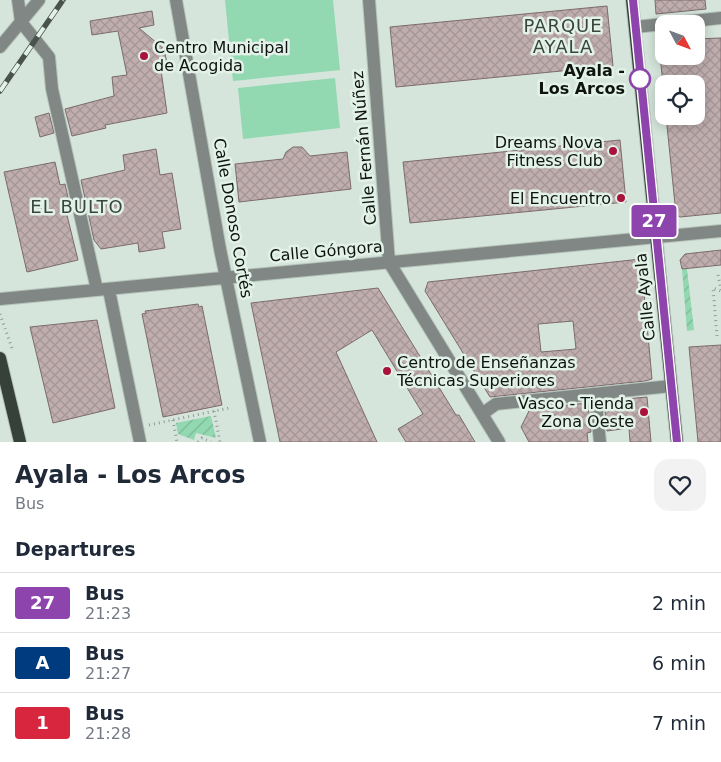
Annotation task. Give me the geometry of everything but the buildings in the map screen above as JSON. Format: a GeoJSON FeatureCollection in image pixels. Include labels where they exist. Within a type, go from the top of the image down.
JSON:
{"type":"FeatureCollection","features":[{"type":"Feature","properties":{"kind":"main road","name":"Calle Ayala"},"geometry":{"type":"LineString","coordinates":[[632,0],[677,442]]}},
{"type":"Feature","properties":{"kind":"main road"},"geometry":{"type":"LineString","coordinates":[[0,358],[20,442]]}},
{"type":"Feature","properties":{"kind":"street"},"geometry":{"type":"LineString","coordinates":[[18,0],[21,22],[49,57],[52,89],[138,427],[140,442]]}},
{"type":"Feature","properties":{"kind":"street"},"geometry":{"type":"LineString","coordinates":[[0,47],[39,0]]}},
{"type":"Feature","properties":{"kind":"street","name":"Calle Donoso Cortés"},"geometry":{"type":"LineString","coordinates":[[176,0],[226,278],[260,442]]}},
{"type":"Feature","properties":{"kind":"street","name":"Calle Fernán Núñez"},"geometry":{"type":"LineString","coordinates":[[369,0],[389,262],[499,442]]}},
{"type":"Feature","properties":{"kind":"street"},"geometry":{"type":"LineString","coordinates":[[635,26],[721,18]]}},
{"type":"Feature","properties":{"kind":"street","name":"Calle Góngora"},"geometry":{"type":"LineString","coordinates":[[0,299],[721,230]]}},
{"type":"Feature","properties":{"kind":"street"},"geometry":{"type":"LineString","coordinates":[[482,414],[496,404],[671,386]]}},
{"type":"Feature","properties":{"kind":"street"},"geometry":{"type":"LineString","coordinates":[[595,394],[600,442]]}},
{"type":"Feature","properties":{"kind":"path"},"geometry":{"type":"LineString","coordinates":[[718,275],[721,291]]}},
{"type":"Feature","properties":{"kind":"path"},"geometry":{"type":"LineString","coordinates":[[717,336],[713,288],[721,291]]}},
{"type":"Feature","properties":{"kind":"path"},"geometry":{"type":"LineString","coordinates":[[138,427],[229,408]]}},
{"type":"Feature","properties":{"kind":"path"},"geometry":{"type":"LineString","coordinates":[[214,411],[220,442]]}},
{"type":"Feature","properties":{"kind":"path"},"geometry":{"type":"LineString","coordinates":[[173,420],[176,442]]}},
{"type":"Feature","properties":{"kind":"path"},"geometry":{"type":"LineString","coordinates":[[198,442],[202,438],[211,442]]}},
{"type":"Feature","properties":{"kind":"green space"},"geometry":{"type":"Polygon","coordinates":[[[225,0],[333,0],[340,70],[233,81],[225,0]]]}},
{"type":"Feature","properties":{"kind":"green space"},"geometry":{"type":"Polygon","coordinates":[[[335,78],[340,128],[243,139],[238,88],[335,78]]]}},
{"type":"Feature","properties":{"kind":"green space"},"geometry":{"type":"Polygon","coordinates":[[[682,269],[687,269],[694,330],[687,331],[682,269]]]}},
{"type":"Feature","properties":{"kind":"green space"},"geometry":{"type":"Polygon","coordinates":[[[211,416],[216,438],[196,433],[194,440],[178,434],[176,423],[211,416]]]}},
{"type":"Feature","properties":{"kind":"railway"},"geometry":{"type":"LineString","coordinates":[[0,91],[63,0]]}},
{"type":"Feature","properties":{"kind":"bus line","name":"27"},"geometry":{"type":"LineString","coordinates":[[633,0],[677,442]]}},
{"type":"Feature","properties":{"kind":"place","name":"Centro Municipal de Acogida"},"geometry":{"type":"Point","coordinates":[144,56]}},
{"type":"Feature","properties":{"kind":"place","name":"Ayala - Los Arcos"},"geometry":{"type":"Point","coordinates":[640,79]}},
{"type":"Feature","properties":{"kind":"place","name":"Dreams Nova Fitness Club"},"geometry":{"type":"Point","coordinates":[613,151]}},
{"type":"Feature","properties":{"kind":"place","name":"El Encuentro"},"geometry":{"type":"Point","coordinates":[621,198]}},
{"type":"Feature","properties":{"kind":"place","name":"Centro de Enseñanzas Técnicas Superiores"},"geometry":{"type":"Point","coordinates":[387,371]}},
{"type":"Feature","properties":{"kind":"place","name":"Vasco - Tienda Zona Oeste"},"geometry":{"type":"Point","coordinates":[644,412]}},
{"type":"Feature","properties":{"kind":"district","name":"PARQUE AYALA"},"geometry":{"type":"Point","coordinates":[563,35]}},
{"type":"Feature","properties":{"kind":"district","name":"EL BULTO"},"geometry":{"type":"Point","coordinates":[77,206]}}]}
